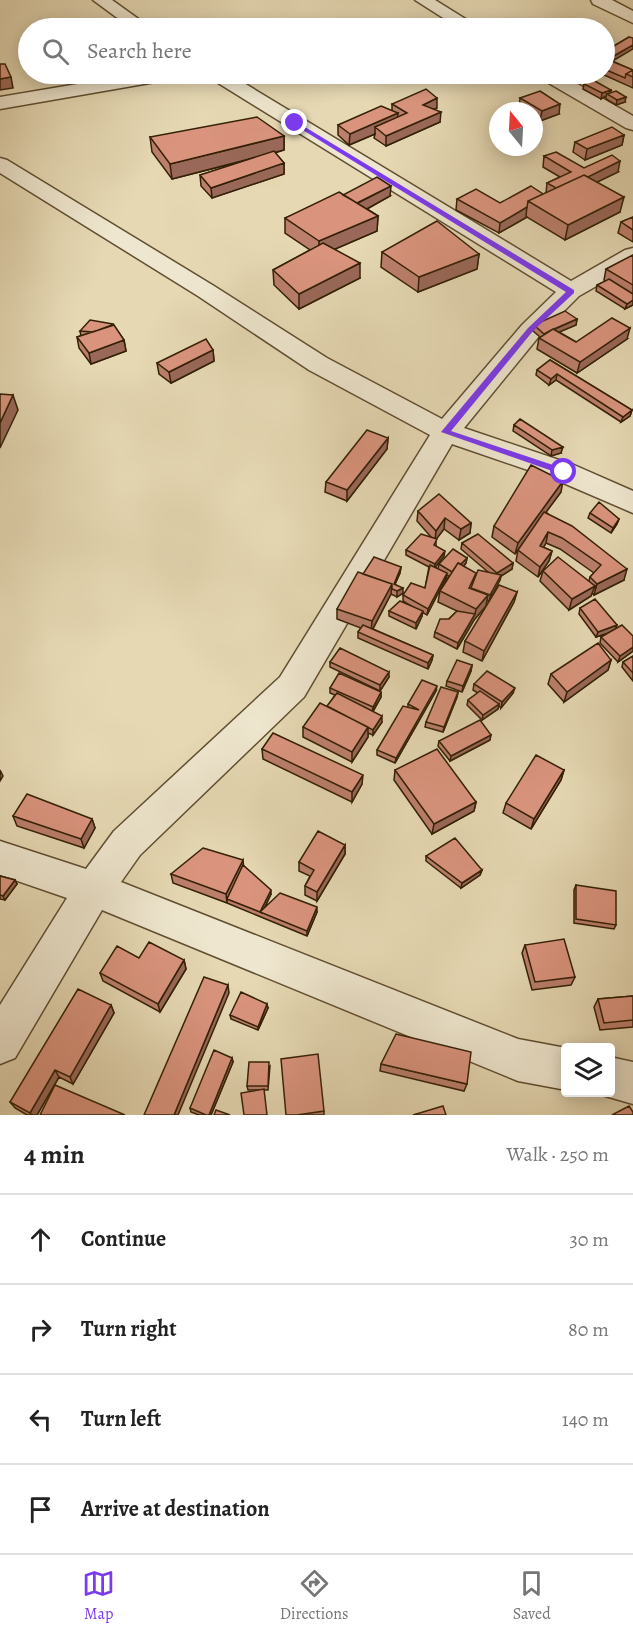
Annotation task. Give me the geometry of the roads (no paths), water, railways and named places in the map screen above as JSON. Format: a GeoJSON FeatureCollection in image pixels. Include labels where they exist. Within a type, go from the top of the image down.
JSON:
{"type":"FeatureCollection","features":[{"type":"Feature","properties":{"kind":"street"},"geometry":{"type":"LineString","coordinates":[[101,0],[127,18]]}},
{"type":"Feature","properties":{"kind":"street"},"geometry":{"type":"LineString","coordinates":[[423,0],[454,18]]}},
{"type":"Feature","properties":{"kind":"street"},"geometry":{"type":"LineString","coordinates":[[599,0],[633,18]]}},
{"type":"Feature","properties":{"kind":"street"},"geometry":{"type":"LineString","coordinates":[[0,103],[109,84]]}},
{"type":"Feature","properties":{"kind":"street"},"geometry":{"type":"LineString","coordinates":[[233,84],[571,291]]}},
{"type":"Feature","properties":{"kind":"street"},"geometry":{"type":"LineString","coordinates":[[564,84],[633,124]]}},
{"type":"Feature","properties":{"kind":"street"},"geometry":{"type":"LineString","coordinates":[[0,164],[206,291],[318,364],[446,432],[564,472],[633,503]]}},
{"type":"Feature","properties":{"kind":"street"},"geometry":{"type":"LineString","coordinates":[[0,1043],[94,890],[127,843],[292,687],[446,432],[531,330],[571,291],[633,255]]}},
{"type":"Feature","properties":{"kind":"street"},"geometry":{"type":"LineString","coordinates":[[0,858],[94,890],[518,1059],[561,1068]]}},
{"type":"Feature","properties":{"kind":"street"},"geometry":{"type":"LineString","coordinates":[[615,1079],[633,1083]]}}]}
